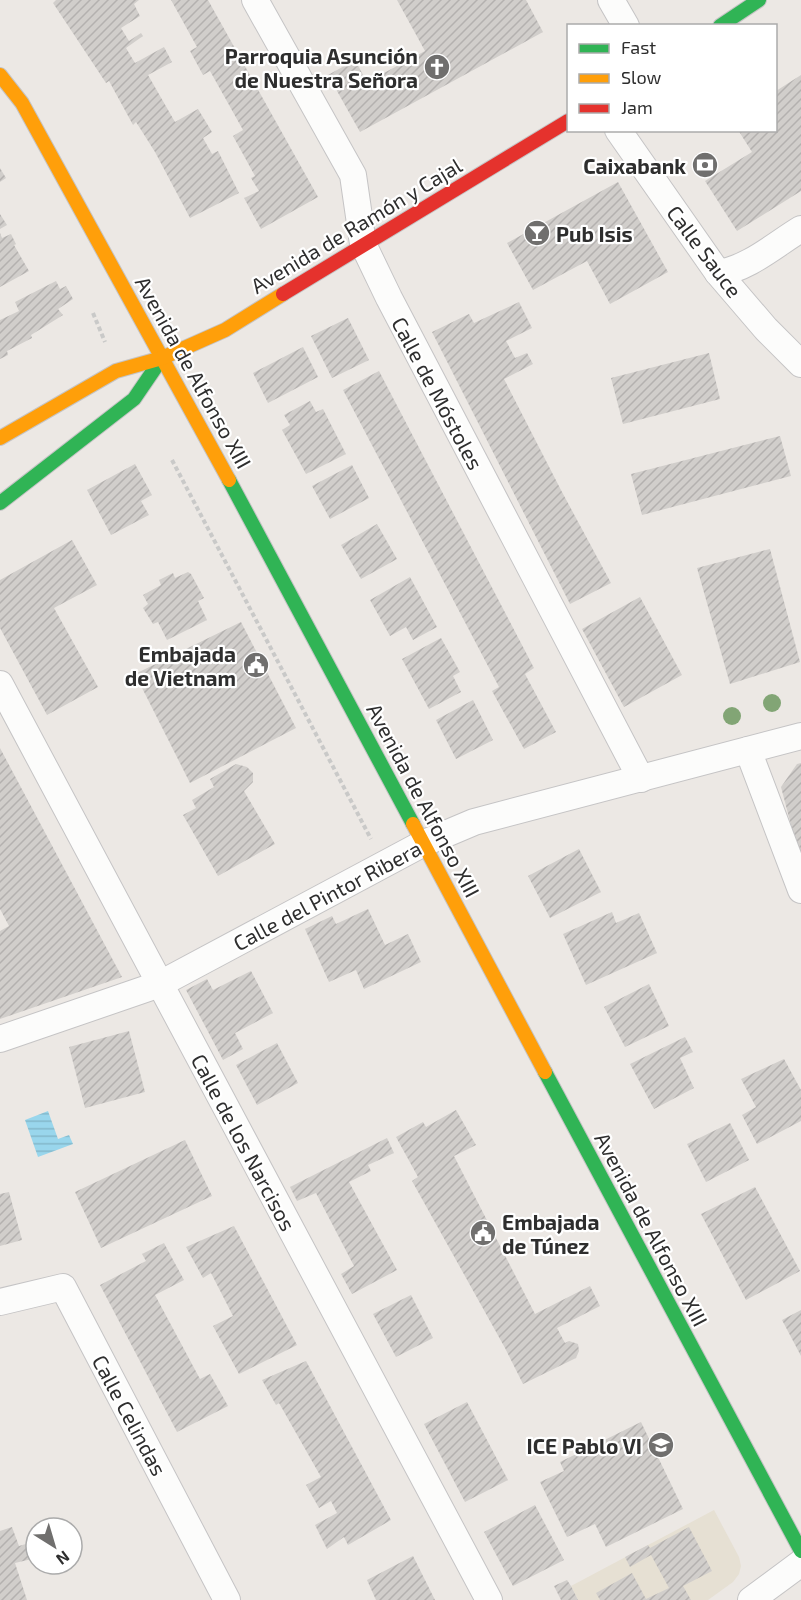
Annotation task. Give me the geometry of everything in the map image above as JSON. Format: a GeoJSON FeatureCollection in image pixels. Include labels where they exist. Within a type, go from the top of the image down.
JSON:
{"type":"FeatureCollection","features":[{"type":"Feature","properties":{"kind":"street","name":"Calle de Móstoles"},"geometry":{"type":"LineString","coordinates":[[255,0],[352,175],[363,244],[389,298],[641,779]]}},
{"type":"Feature","properties":{"kind":"street"},"geometry":{"type":"LineString","coordinates":[[611,0],[625,24]]}},
{"type":"Feature","properties":{"kind":"street"},"geometry":{"type":"LineString","coordinates":[[723,24],[759,0]]}},
{"type":"Feature","properties":{"kind":"street","name":"Avenida de Alfonso XIII"},"geometry":{"type":"LineString","coordinates":[[0,75],[22,103],[358,719],[422,844],[801,1551]]}},
{"type":"Feature","properties":{"kind":"street","name":"Avenida de Ramón y Cajal"},"geometry":{"type":"LineString","coordinates":[[0,438],[116,370],[162,358],[225,330],[567,122]]}},
{"type":"Feature","properties":{"kind":"street","name":"Calle Sauce"},"geometry":{"type":"LineString","coordinates":[[619,132],[718,273],[766,329],[801,364]]}},
{"type":"Feature","properties":{"kind":"street"},"geometry":{"type":"LineString","coordinates":[[718,273],[728,272],[752,260],[801,228]]}},
{"type":"Feature","properties":{"kind":"street"},"geometry":{"type":"LineString","coordinates":[[0,503],[134,399],[162,358]]}},
{"type":"Feature","properties":{"kind":"street","name":"Calle de los Narcisos"},"geometry":{"type":"LineString","coordinates":[[0,684],[489,1600]]}},
{"type":"Feature","properties":{"kind":"street","name":"Calle del Pintor Ribera"},"geometry":{"type":"LineString","coordinates":[[0,1040],[160,984],[422,844],[474,822],[801,736]]}},
{"type":"Feature","properties":{"kind":"street"},"geometry":{"type":"LineString","coordinates":[[748,750],[801,890]]}},
{"type":"Feature","properties":{"kind":"street","name":"Calle Celindas"},"geometry":{"type":"LineString","coordinates":[[0,1302],[63,1287],[227,1600]]}},
{"type":"Feature","properties":{"kind":"street"},"geometry":{"type":"LineString","coordinates":[[751,1600],[801,1563]]}},
{"type":"Feature","properties":{"kind":"path"},"geometry":{"type":"LineString","coordinates":[[172,459],[371,838],[365,847]]}},
{"type":"Feature","properties":{"kind":"shaded area"},"geometry":{"type":"Polygon","coordinates":[[[714,1510],[739,1557],[741,1566],[733,1582],[708,1600],[578,1600],[571,1586],[714,1510]]]}},
{"type":"Feature","properties":{"kind":"water"},"geometry":{"type":"Polygon","coordinates":[[[48,1111],[58,1139],[69,1135],[73,1144],[38,1157],[25,1120],[48,1111]]]}},
{"type":"Feature","properties":{"kind":"building"},"geometry":{"type":"Polygon","coordinates":[[[56,0],[139,0],[134,4],[140,16],[121,28],[129,41],[141,33],[143,36],[126,48],[135,63],[164,47],[172,62],[148,75],[175,122],[198,109],[212,132],[203,138],[212,154],[218,151],[239,193],[190,218],[155,152],[136,122],[133,125],[109,81],[106,83],[53,3],[56,0]]]}},
{"type":"Feature","properties":{"kind":"building"},"geometry":{"type":"Polygon","coordinates":[[[171,0],[208,0],[318,197],[261,229],[244,198],[259,191],[251,178],[255,176],[233,136],[243,130],[210,71],[203,75],[190,51],[197,47],[171,0]]]}},
{"type":"Feature","properties":{"kind":"building","name":"Parroquia Asunción de Nuestra Señora"},"geometry":{"type":"Polygon","coordinates":[[[397,0],[526,0],[543,32],[360,132],[328,75],[355,60],[367,82],[425,51],[397,0]]]}},
{"type":"Feature","properties":{"kind":"building"},"geometry":{"type":"Polygon","coordinates":[[[801,75],[801,191],[737,231],[705,181],[752,152],[739,132],[777,132],[777,90],[801,75]]]}},
{"type":"Feature","properties":{"kind":"building"},"geometry":{"type":"Polygon","coordinates":[[[0,168],[6,178],[0,182],[0,168]]]}},
{"type":"Feature","properties":{"kind":"building"},"geometry":{"type":"Polygon","coordinates":[[[618,182],[668,272],[610,304],[587,261],[533,290],[507,243],[618,182]]]}},
{"type":"Feature","properties":{"kind":"building"},"geometry":{"type":"Polygon","coordinates":[[[0,214],[7,225],[0,229],[0,214]]]}},
{"type":"Feature","properties":{"kind":"building"},"geometry":{"type":"Polygon","coordinates":[[[0,233],[2,238],[11,234],[16,244],[14,245],[29,271],[0,287],[0,233]]]}},
{"type":"Feature","properties":{"kind":"building"},"geometry":{"type":"Polygon","coordinates":[[[56,281],[60,289],[66,286],[73,299],[58,309],[63,315],[31,335],[32,338],[7,351],[8,355],[0,359],[0,320],[19,311],[15,302],[56,281]]]}},
{"type":"Feature","properties":{"kind":"building"},"geometry":{"type":"Polygon","coordinates":[[[519,302],[532,328],[506,341],[515,358],[527,353],[533,364],[504,379],[611,583],[570,604],[432,332],[469,314],[474,323],[519,302]]]}},
{"type":"Feature","properties":{"kind":"building"},"geometry":{"type":"Polygon","coordinates":[[[348,318],[369,360],[332,378],[311,336],[348,318]]]}},
{"type":"Feature","properties":{"kind":"building"},"geometry":{"type":"Polygon","coordinates":[[[303,347],[318,377],[268,403],[253,373],[303,347]]]}},
{"type":"Feature","properties":{"kind":"building"},"geometry":{"type":"Polygon","coordinates":[[[709,353],[720,399],[623,424],[611,378],[709,353]]]}},
{"type":"Feature","properties":{"kind":"building"},"geometry":{"type":"Polygon","coordinates":[[[379,371],[534,668],[525,674],[556,732],[524,749],[492,691],[499,687],[343,390],[379,371]]]}},
{"type":"Feature","properties":{"kind":"building"},"geometry":{"type":"Polygon","coordinates":[[[310,401],[316,412],[323,409],[346,454],[306,474],[282,430],[290,425],[284,415],[310,401]]]}},
{"type":"Feature","properties":{"kind":"building"},"geometry":{"type":"Polygon","coordinates":[[[780,436],[791,476],[642,515],[631,474],[780,436]]]}},
{"type":"Feature","properties":{"kind":"building"},"geometry":{"type":"Polygon","coordinates":[[[135,464],[152,495],[141,501],[149,515],[111,535],[87,490],[135,464]]]}},
{"type":"Feature","properties":{"kind":"building"},"geometry":{"type":"Polygon","coordinates":[[[352,465],[369,498],[330,519],[312,486],[352,465]]]}},
{"type":"Feature","properties":{"kind":"building"},"geometry":{"type":"Polygon","coordinates":[[[377,524],[397,559],[361,579],[341,545],[377,524]]]}},
{"type":"Feature","properties":{"kind":"building"},"geometry":{"type":"Polygon","coordinates":[[[72,540],[97,585],[54,608],[98,687],[47,715],[0,628],[0,580],[72,540]]]}},
{"type":"Feature","properties":{"kind":"building"},"geometry":{"type":"Polygon","coordinates":[[[770,549],[800,662],[730,684],[697,568],[770,549]]]}},
{"type":"Feature","properties":{"kind":"building"},"geometry":{"type":"Polygon","coordinates":[[[188,572],[204,598],[198,601],[207,620],[167,640],[158,622],[153,624],[143,608],[148,604],[143,595],[161,585],[159,580],[173,573],[175,578],[188,572]]]}},
{"type":"Feature","properties":{"kind":"building"},"geometry":{"type":"Polygon","coordinates":[[[410,577],[437,627],[413,640],[406,627],[390,636],[370,600],[410,577]]]}},
{"type":"Feature","properties":{"kind":"building"},"geometry":{"type":"Polygon","coordinates":[[[640,597],[682,675],[624,707],[582,629],[640,597]]]}},
{"type":"Feature","properties":{"kind":"building"},"geometry":{"type":"Polygon","coordinates":[[[241,622],[296,728],[190,783],[135,674],[241,622]]]}},
{"type":"Feature","properties":{"kind":"building"},"geometry":{"type":"Polygon","coordinates":[[[441,638],[460,672],[453,676],[461,692],[429,709],[402,659],[441,638]]]}},
{"type":"Feature","properties":{"kind":"building"},"geometry":{"type":"Polygon","coordinates":[[[473,700],[493,740],[456,759],[436,720],[473,700]]]}},
{"type":"Feature","properties":{"kind":"building"},"geometry":{"type":"Polygon","coordinates":[[[0,748],[122,977],[0,1019],[0,931],[9,926],[0,909],[0,748]]]}},
{"type":"Feature","properties":{"kind":"building"},"geometry":{"type":"Polygon","coordinates":[[[801,763],[800,859],[781,787],[797,764],[801,763]]]}},
{"type":"Feature","properties":{"kind":"building"},"geometry":{"type":"Polygon","coordinates":[[[236,764],[247,767],[253,773],[253,782],[244,791],[275,844],[218,876],[183,815],[196,808],[192,800],[214,787],[210,779],[236,764]]]}},
{"type":"Feature","properties":{"kind":"building"},"geometry":{"type":"Polygon","coordinates":[[[579,849],[601,892],[550,918],[528,876],[579,849]]]}},
{"type":"Feature","properties":{"kind":"building"},"geometry":{"type":"Polygon","coordinates":[[[368,909],[385,945],[408,934],[421,962],[364,989],[356,970],[329,982],[305,929],[332,916],[336,924],[368,909]]]}},
{"type":"Feature","properties":{"kind":"building"},"geometry":{"type":"Polygon","coordinates":[[[612,912],[616,923],[639,913],[657,953],[586,985],[563,934],[612,912]]]}},
{"type":"Feature","properties":{"kind":"building"},"geometry":{"type":"Polygon","coordinates":[[[251,971],[273,1013],[235,1033],[243,1049],[223,1060],[186,990],[207,979],[213,990],[251,971]]]}},
{"type":"Feature","properties":{"kind":"building"},"geometry":{"type":"Polygon","coordinates":[[[649,984],[669,1026],[625,1047],[604,1007],[649,984]]]}},
{"type":"Feature","properties":{"kind":"building"},"geometry":{"type":"Polygon","coordinates":[[[129,1031],[145,1092],[85,1108],[69,1047],[129,1031]]]}},
{"type":"Feature","properties":{"kind":"building"},"geometry":{"type":"Polygon","coordinates":[[[685,1037],[693,1052],[680,1058],[694,1088],[654,1109],[630,1064],[685,1037]]]}},
{"type":"Feature","properties":{"kind":"building"},"geometry":{"type":"Polygon","coordinates":[[[277,1043],[298,1083],[257,1105],[236,1065],[277,1043]]]}},
{"type":"Feature","properties":{"kind":"building"},"geometry":{"type":"Polygon","coordinates":[[[784,1059],[801,1090],[801,1121],[757,1144],[742,1115],[756,1107],[741,1079],[784,1059]]]}},
{"type":"Feature","properties":{"kind":"building"},"geometry":{"type":"Polygon","coordinates":[[[456,1110],[476,1145],[454,1156],[535,1314],[590,1286],[600,1306],[557,1328],[565,1343],[569,1341],[578,1344],[579,1351],[576,1358],[523,1384],[412,1181],[418,1177],[396,1137],[423,1122],[426,1127],[456,1110]]]}},
{"type":"Feature","properties":{"kind":"building"},"geometry":{"type":"Polygon","coordinates":[[[730,1123],[749,1160],[706,1182],[687,1144],[730,1123]]]}},
{"type":"Feature","properties":{"kind":"building"},"geometry":{"type":"Polygon","coordinates":[[[387,1138],[394,1153],[368,1165],[371,1171],[349,1182],[397,1270],[352,1294],[341,1274],[354,1266],[316,1193],[297,1201],[290,1187],[387,1138]]]}},
{"type":"Feature","properties":{"kind":"building"},"geometry":{"type":"Polygon","coordinates":[[[185,1140],[212,1196],[101,1248],[75,1192],[185,1140]]]}},
{"type":"Feature","properties":{"kind":"building"},"geometry":{"type":"Polygon","coordinates":[[[755,1187],[800,1271],[746,1300],[701,1214],[755,1187]]]}},
{"type":"Feature","properties":{"kind":"building"},"geometry":{"type":"Polygon","coordinates":[[[9,1192],[22,1240],[0,1246],[0,1194],[9,1192]]]}},
{"type":"Feature","properties":{"kind":"building"},"geometry":{"type":"Polygon","coordinates":[[[234,1226],[297,1345],[239,1374],[213,1326],[233,1316],[211,1273],[203,1278],[186,1247],[234,1226]]]}},
{"type":"Feature","properties":{"kind":"building"},"geometry":{"type":"Polygon","coordinates":[[[164,1243],[184,1280],[155,1295],[200,1379],[210,1374],[228,1406],[177,1432],[100,1285],[146,1261],[142,1254],[164,1243]]]}},
{"type":"Feature","properties":{"kind":"building"},"geometry":{"type":"Polygon","coordinates":[[[411,1295],[433,1338],[396,1357],[373,1314],[411,1295]]]}},
{"type":"Feature","properties":{"kind":"building"},"geometry":{"type":"Polygon","coordinates":[[[801,1310],[801,1356],[782,1320],[801,1310]]]}},
{"type":"Feature","properties":{"kind":"building"},"geometry":{"type":"Polygon","coordinates":[[[306,1361],[391,1520],[348,1545],[344,1537],[327,1549],[315,1525],[337,1513],[331,1501],[319,1508],[306,1485],[321,1477],[279,1403],[276,1405],[262,1380],[306,1361]]]}},
{"type":"Feature","properties":{"kind":"building"},"geometry":{"type":"Polygon","coordinates":[[[467,1402],[508,1480],[465,1502],[424,1424],[467,1402]]]}},
{"type":"Feature","properties":{"kind":"building"},"geometry":{"type":"Polygon","coordinates":[[[641,1422],[683,1509],[606,1547],[595,1524],[567,1537],[540,1482],[564,1471],[560,1462],[641,1422]]]}},
{"type":"Feature","properties":{"kind":"building"},"geometry":{"type":"Polygon","coordinates":[[[535,1505],[564,1560],[513,1586],[484,1532],[535,1505]]]}},
{"type":"Feature","properties":{"kind":"building"},"geometry":{"type":"Polygon","coordinates":[[[12,1527],[19,1546],[24,1545],[24,1561],[15,1563],[27,1600],[0,1600],[0,1531],[12,1527]]]}},
{"type":"Feature","properties":{"kind":"building"},"geometry":{"type":"Polygon","coordinates":[[[689,1527],[712,1571],[683,1586],[691,1600],[600,1600],[596,1593],[632,1573],[646,1599],[669,1588],[651,1555],[630,1567],[625,1557],[648,1545],[650,1548],[689,1527]]]}},
{"type":"Feature","properties":{"kind":"building"},"geometry":{"type":"Polygon","coordinates":[[[413,1556],[435,1600],[376,1600],[367,1580],[413,1556]]]}},
{"type":"Feature","properties":{"kind":"building"},"geometry":{"type":"Polygon","coordinates":[[[567,1580],[578,1600],[561,1600],[554,1586],[567,1580]]]}},
{"type":"Feature","properties":{"kind":"traffic: fast"},"geometry":{"type":"LineString","coordinates":[[723,24],[759,0]]}},
{"type":"Feature","properties":{"kind":"traffic: fast"},"geometry":{"type":"LineString","coordinates":[[0,503],[134,399],[162,358]]}},
{"type":"Feature","properties":{"kind":"traffic: fast"},"geometry":{"type":"LineString","coordinates":[[229,480],[413,824]]}},
{"type":"Feature","properties":{"kind":"traffic: fast"},"geometry":{"type":"LineString","coordinates":[[545,1072],[801,1551]]}},
{"type":"Feature","properties":{"kind":"traffic: slow"},"geometry":{"type":"LineString","coordinates":[[0,75],[22,103],[229,480]]}},
{"type":"Feature","properties":{"kind":"traffic: slow"},"geometry":{"type":"LineString","coordinates":[[0,438],[116,371],[162,358],[225,330],[283,294]]}},
{"type":"Feature","properties":{"kind":"traffic: slow"},"geometry":{"type":"LineString","coordinates":[[413,824],[545,1072]]}},
{"type":"Feature","properties":{"kind":"traffic: jam"},"geometry":{"type":"LineString","coordinates":[[283,294],[567,122]]}},
{"type":"Feature","properties":{"kind":"place","name":"Parroquia Asunción de Nuestra Señora"},"geometry":{"type":"Point","coordinates":[437,67]}},
{"type":"Feature","properties":{"kind":"place","name":"Caixabank"},"geometry":{"type":"Point","coordinates":[705,165]}},
{"type":"Feature","properties":{"kind":"place","name":"Pub Isis"},"geometry":{"type":"Point","coordinates":[537,233]}},
{"type":"Feature","properties":{"kind":"place","name":"Embajada de Vietnam"},"geometry":{"type":"Point","coordinates":[256,665]}},
{"type":"Feature","properties":{"kind":"place","name":"Embajada de Túnez"},"geometry":{"type":"Point","coordinates":[483,1233]}},
{"type":"Feature","properties":{"kind":"place","name":"ICE Pablo VI"},"geometry":{"type":"Point","coordinates":[661,1445]}}]}
